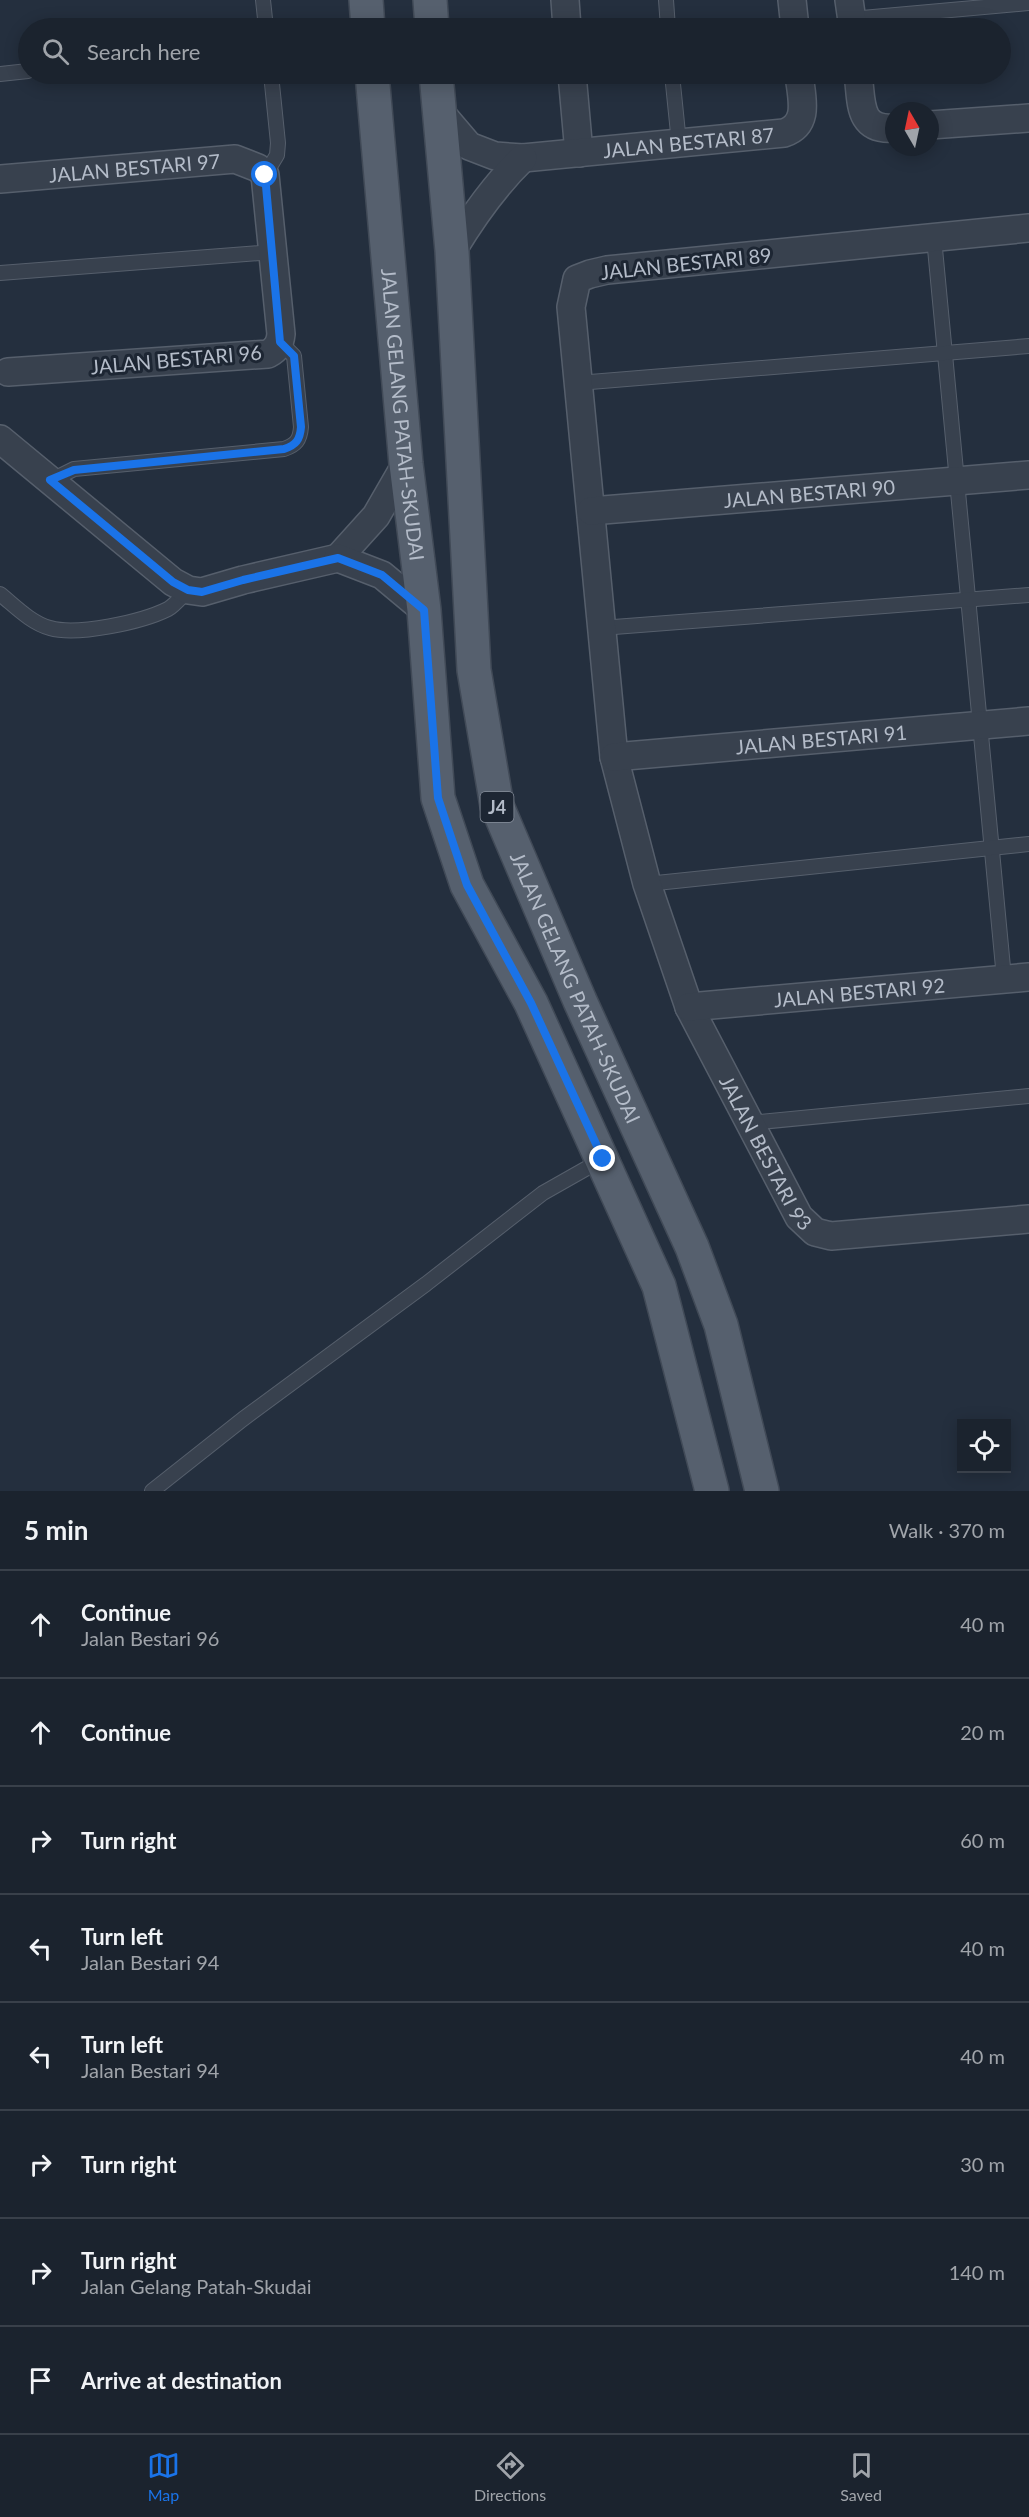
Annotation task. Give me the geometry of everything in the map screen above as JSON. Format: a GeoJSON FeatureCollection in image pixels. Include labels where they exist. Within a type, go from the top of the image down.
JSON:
{"type":"FeatureCollection","features":[{"type":"Feature","properties":{"kind":"main road"},"geometry":{"type":"LineString","coordinates":[[366,0],[367,18]]}},
{"type":"Feature","properties":{"kind":"main road"},"geometry":{"type":"LineString","coordinates":[[430,0],[431,18]]}},
{"type":"Feature","properties":{"kind":"main road","name":"JALAN GELANG PATAH-SKUDAI"},"geometry":{"type":"LineString","coordinates":[[373,84],[406,464],[424,610],[438,798],[467,885],[531,1003],[659,1286],[712,1491]]}},
{"type":"Feature","properties":{"kind":"main road","name":"JALAN GELANG PATAH-SKUDAI"},"geometry":{"type":"LineString","coordinates":[[437,84],[452,251],[474,670],[497,806],[580,1001],[693,1247],[721,1325],[762,1491]]}},
{"type":"Feature","properties":{"kind":"street"},"geometry":{"type":"LineString","coordinates":[[565,0],[566,18]]}},
{"type":"Feature","properties":{"kind":"street"},"geometry":{"type":"LineString","coordinates":[[792,0],[794,18]]}},
{"type":"Feature","properties":{"kind":"street"},"geometry":{"type":"LineString","coordinates":[[573,84],[579,153]]}},
{"type":"Feature","properties":{"kind":"street","name":"JALAN BESTARI 87"},"geometry":{"type":"LineString","coordinates":[[440,112],[469,146],[495,156],[523,158],[784,133],[794,130],[800,122],[802,111],[800,84]]}},
{"type":"Feature","properties":{"kind":"street"},"geometry":{"type":"LineString","coordinates":[[859,84],[863,111],[867,120],[875,126],[885,127]]}},
{"type":"Feature","properties":{"kind":"street"},"geometry":{"type":"LineString","coordinates":[[939,124],[1029,118]]}},
{"type":"Feature","properties":{"kind":"street"},"geometry":{"type":"LineString","coordinates":[[452,251],[477,209],[499,181],[523,158]]}},
{"type":"Feature","properties":{"kind":"street","name":"JALAN BESTARI 97"},"geometry":{"type":"LineString","coordinates":[[0,179],[235,159],[258,168],[265,175]]}},
{"type":"Feature","properties":{"kind":"street","name":"JALAN BESTARI 96"},"geometry":{"type":"LineString","coordinates":[[8,372],[268,354],[275,350],[280,342],[265,175]]}},
{"type":"Feature","properties":{"kind":"street","name":"JALAN BESTARI 89"},"geometry":{"type":"LineString","coordinates":[[614,757],[578,383],[572,300],[577,279],[590,274],[1029,228]]}},
{"type":"Feature","properties":{"kind":"street"},"geometry":{"type":"LineString","coordinates":[[0,439],[173,582],[188,590],[202,592],[338,558],[382,575],[424,610]]}},
{"type":"Feature","properties":{"kind":"street"},"geometry":{"type":"LineString","coordinates":[[338,558],[376,516],[406,464]]}},
{"type":"Feature","properties":{"kind":"street","name":"JALAN BESTARI 90"},"geometry":{"type":"LineString","coordinates":[[591,511],[1029,475]]}},
{"type":"Feature","properties":{"kind":"street","name":"JALAN BESTARI 91"},"geometry":{"type":"LineString","coordinates":[[614,757],[1029,721]]}},
{"type":"Feature","properties":{"kind":"street","name":"JALAN BESTARI 93"},"geometry":{"type":"LineString","coordinates":[[614,757],[647,884],[689,1007],[800,1217],[815,1232],[831,1236],[1029,1220]]}},
{"type":"Feature","properties":{"kind":"street","name":"JALAN BESTARI 92"},"geometry":{"type":"LineString","coordinates":[[689,1007],[1017,977]]}},
{"type":"Feature","properties":{"kind":"lane"},"geometry":{"type":"LineString","coordinates":[[263,0],[265,18]]}},
{"type":"Feature","properties":{"kind":"lane"},"geometry":{"type":"LineString","coordinates":[[666,0],[667,18]]}},
{"type":"Feature","properties":{"kind":"lane"},"geometry":{"type":"LineString","coordinates":[[851,16],[1029,3]]}},
{"type":"Feature","properties":{"kind":"lane"},"geometry":{"type":"LineString","coordinates":[[0,74],[18,72]]}},
{"type":"Feature","properties":{"kind":"lane"},"geometry":{"type":"LineString","coordinates":[[265,175],[277,155],[278,143],[272,84]]}},
{"type":"Feature","properties":{"kind":"lane"},"geometry":{"type":"LineString","coordinates":[[673,84],[679,143]]}},
{"type":"Feature","properties":{"kind":"lane"},"geometry":{"type":"LineString","coordinates":[[934,238],[992,847],[1017,977]]}},
{"type":"Feature","properties":{"kind":"lane"},"geometry":{"type":"LineString","coordinates":[[0,273],[273,252]]}},
{"type":"Feature","properties":{"kind":"lane"},"geometry":{"type":"LineString","coordinates":[[50,480],[74,470],[284,449],[294,446],[300,437],[301,427],[294,356],[280,342]]}},
{"type":"Feature","properties":{"kind":"lane"},"geometry":{"type":"LineString","coordinates":[[578,383],[1029,346]]}},
{"type":"Feature","properties":{"kind":"lane"},"geometry":{"type":"LineString","coordinates":[[0,594],[34,621],[48,628],[76,632],[141,619],[169,608],[188,590]]}},
{"type":"Feature","properties":{"kind":"lane"},"geometry":{"type":"LineString","coordinates":[[601,628],[1029,595]]}},
{"type":"Feature","properties":{"kind":"lane"},"geometry":{"type":"LineString","coordinates":[[647,884],[1029,844]]}},
{"type":"Feature","properties":{"kind":"lane"},"geometry":{"type":"LineString","coordinates":[[750,1123],[1029,1096]]}},
{"type":"Feature","properties":{"kind":"lane"},"geometry":{"type":"LineString","coordinates":[[152,1491],[243,1419],[426,1284],[543,1193],[603,1159]]}},
{"type":"Feature","properties":{"kind":"route"},"geometry":{"type":"LineString","coordinates":[[265,175],[280,342],[294,356],[301,427],[300,437],[294,446],[284,449],[74,470],[50,480],[173,582],[188,590],[202,592],[338,558],[382,575],[424,610],[438,798],[467,885],[531,1003],[603,1159]]}}]}
